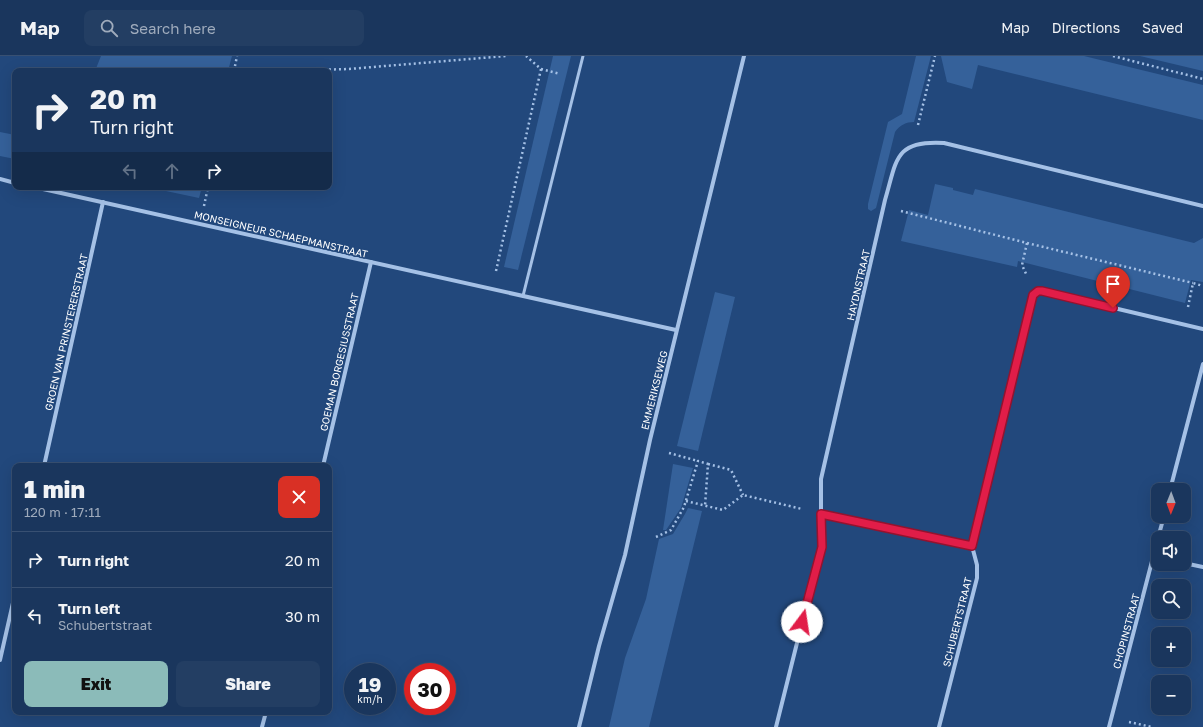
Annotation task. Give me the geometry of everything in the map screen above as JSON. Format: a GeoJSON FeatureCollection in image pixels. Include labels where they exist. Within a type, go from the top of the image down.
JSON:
{"type":"FeatureCollection","features":[{"type":"Feature","properties":{"kind":"street","name":"EMMERIKSEWEG"},"geometry":{"type":"LineString","coordinates":[[579,727],[599,646],[625,555],[676,330],[744,56]]}},
{"type":"Feature","properties":{"kind":"street"},"geometry":{"type":"LineString","coordinates":[[913,145],[928,142],[944,143],[1203,206]]}},
{"type":"Feature","properties":{"kind":"street","name":"HAYDNSTRAAT"},"geometry":{"type":"LineString","coordinates":[[776,727],[822,547],[821,479],[884,207],[897,160],[904,150],[913,145]]}},
{"type":"Feature","properties":{"kind":"street"},"geometry":{"type":"LineString","coordinates":[[0,179],[12,182]]}},
{"type":"Feature","properties":{"kind":"street","name":"MONSEIGNEUR SCHAEPMANSTRAAT"},"geometry":{"type":"LineString","coordinates":[[48,190],[676,330]]}},
{"type":"Feature","properties":{"kind":"street","name":"GROEN VAN PRINSTERERSTRAAT"},"geometry":{"type":"LineString","coordinates":[[45,463],[103,202]]}},
{"type":"Feature","properties":{"kind":"street","name":"GOEMAN BORGESIUSSTRAAT"},"geometry":{"type":"LineString","coordinates":[[324,463],[370,262]]}},
{"type":"Feature","properties":{"kind":"street"},"geometry":{"type":"LineString","coordinates":[[1036,292],[1042,291],[1203,330]]}},
{"type":"Feature","properties":{"kind":"street","name":"SCHUBERTSTRAAT"},"geometry":{"type":"LineString","coordinates":[[939,727],[977,578],[977,565],[972,546],[1033,295],[1036,292]]}},
{"type":"Feature","properties":{"kind":"street"},"geometry":{"type":"LineString","coordinates":[[1172,483],[1203,364]]}},
{"type":"Feature","properties":{"kind":"street"},"geometry":{"type":"LineString","coordinates":[[821,514],[972,546]]}},
{"type":"Feature","properties":{"kind":"street"},"geometry":{"type":"LineString","coordinates":[[1191,564],[1203,567]]}},
{"type":"Feature","properties":{"kind":"street","name":"CHOPINSTRAAT"},"geometry":{"type":"LineString","coordinates":[[1109,727],[1152,571]]}},
{"type":"Feature","properties":{"kind":"street"},"geometry":{"type":"LineString","coordinates":[[0,660],[12,607]]}},
{"type":"Feature","properties":{"kind":"street"},"geometry":{"type":"LineString","coordinates":[[262,727],[265,715]]}},
{"type":"Feature","properties":{"kind":"lane"},"geometry":{"type":"LineString","coordinates":[[523,296],[583,56]]}},
{"type":"Feature","properties":{"kind":"path"},"geometry":{"type":"LineString","coordinates":[[235,68],[237,56]]}},
{"type":"Feature","properties":{"kind":"path"},"geometry":{"type":"LineString","coordinates":[[332,69],[462,58],[506,56]]}},
{"type":"Feature","properties":{"kind":"path"},"geometry":{"type":"LineString","coordinates":[[492,289],[541,69],[526,56]]}},
{"type":"Feature","properties":{"kind":"path"},"geometry":{"type":"LineString","coordinates":[[913,145],[935,56]]}},
{"type":"Feature","properties":{"kind":"path"},"geometry":{"type":"LineString","coordinates":[[1113,56],[1203,79]]}},
{"type":"Feature","properties":{"kind":"path"},"geometry":{"type":"LineString","coordinates":[[884,207],[1203,286]]}},
{"type":"Feature","properties":{"kind":"path"},"geometry":{"type":"LineString","coordinates":[[1027,243],[1022,265],[1036,292]]}},
{"type":"Feature","properties":{"kind":"path"},"geometry":{"type":"LineString","coordinates":[[1183,325],[1193,283]]}},
{"type":"Feature","properties":{"kind":"path"},"geometry":{"type":"LineString","coordinates":[[669,454],[731,470],[744,495],[821,514]]}},
{"type":"Feature","properties":{"kind":"path"},"geometry":{"type":"LineString","coordinates":[[656,537],[671,530],[686,501],[698,462]]}},
{"type":"Feature","properties":{"kind":"path"},"geometry":{"type":"LineString","coordinates":[[704,506],[708,464]]}},
{"type":"Feature","properties":{"kind":"path"},"geometry":{"type":"LineString","coordinates":[[686,501],[723,510],[744,495]]}},
{"type":"Feature","properties":{"kind":"shaded area"},"geometry":{"type":"Polygon","coordinates":[[[101,56],[232,56],[229,68],[96,68],[101,56]]]}},
{"type":"Feature","properties":{"kind":"shaded area"},"geometry":{"type":"Polygon","coordinates":[[[553,56],[571,56],[518,270],[504,267],[553,56]]]}},
{"type":"Feature","properties":{"kind":"shaded area"},"geometry":{"type":"Polygon","coordinates":[[[916,56],[931,56],[914,122],[903,124],[895,132],[876,208],[871,211],[868,209],[868,204],[888,122],[902,114],[916,56]]]}},
{"type":"Feature","properties":{"kind":"shaded area"},"geometry":{"type":"Polygon","coordinates":[[[941,56],[1084,56],[1203,85],[1203,120],[978,65],[972,89],[947,82],[941,56]]]}},
{"type":"Feature","properties":{"kind":"shaded area"},"geometry":{"type":"Polygon","coordinates":[[[1140,56],[1203,56],[1203,71],[1140,56]]]}},
{"type":"Feature","properties":{"kind":"shaded area"},"geometry":{"type":"Polygon","coordinates":[[[0,132],[12,134],[12,158],[0,156],[0,132]]]}},
{"type":"Feature","properties":{"kind":"shaded area"},"geometry":{"type":"Polygon","coordinates":[[[935,184],[973,195],[975,189],[1194,243],[1203,238],[1203,282],[1191,280],[1185,303],[1018,261],[1017,267],[901,241],[909,210],[928,215],[935,184]]]}},
{"type":"Feature","properties":{"kind":"shaded area"},"geometry":{"type":"Polygon","coordinates":[[[161,190],[201,190],[199,198],[161,190]]]}},
{"type":"Feature","properties":{"kind":"shaded area"},"geometry":{"type":"Polygon","coordinates":[[[715,292],[735,297],[698,451],[677,446],[715,292]]]}},
{"type":"Feature","properties":{"kind":"shaded area"},"geometry":{"type":"Polygon","coordinates":[[[673,464],[693,468],[681,508],[666,530],[663,530],[673,464]]]}},
{"type":"Feature","properties":{"kind":"shaded area"},"geometry":{"type":"Polygon","coordinates":[[[688,508],[702,511],[649,727],[609,727],[625,658],[646,599],[659,539],[673,534],[688,508]]]}},
{"type":"Feature","properties":{"kind":"route"},"geometry":{"type":"LineString","coordinates":[[802,622],[822,547],[821,514],[972,546],[1033,295],[1038,291],[1042,291],[1113,308]]}}]}
